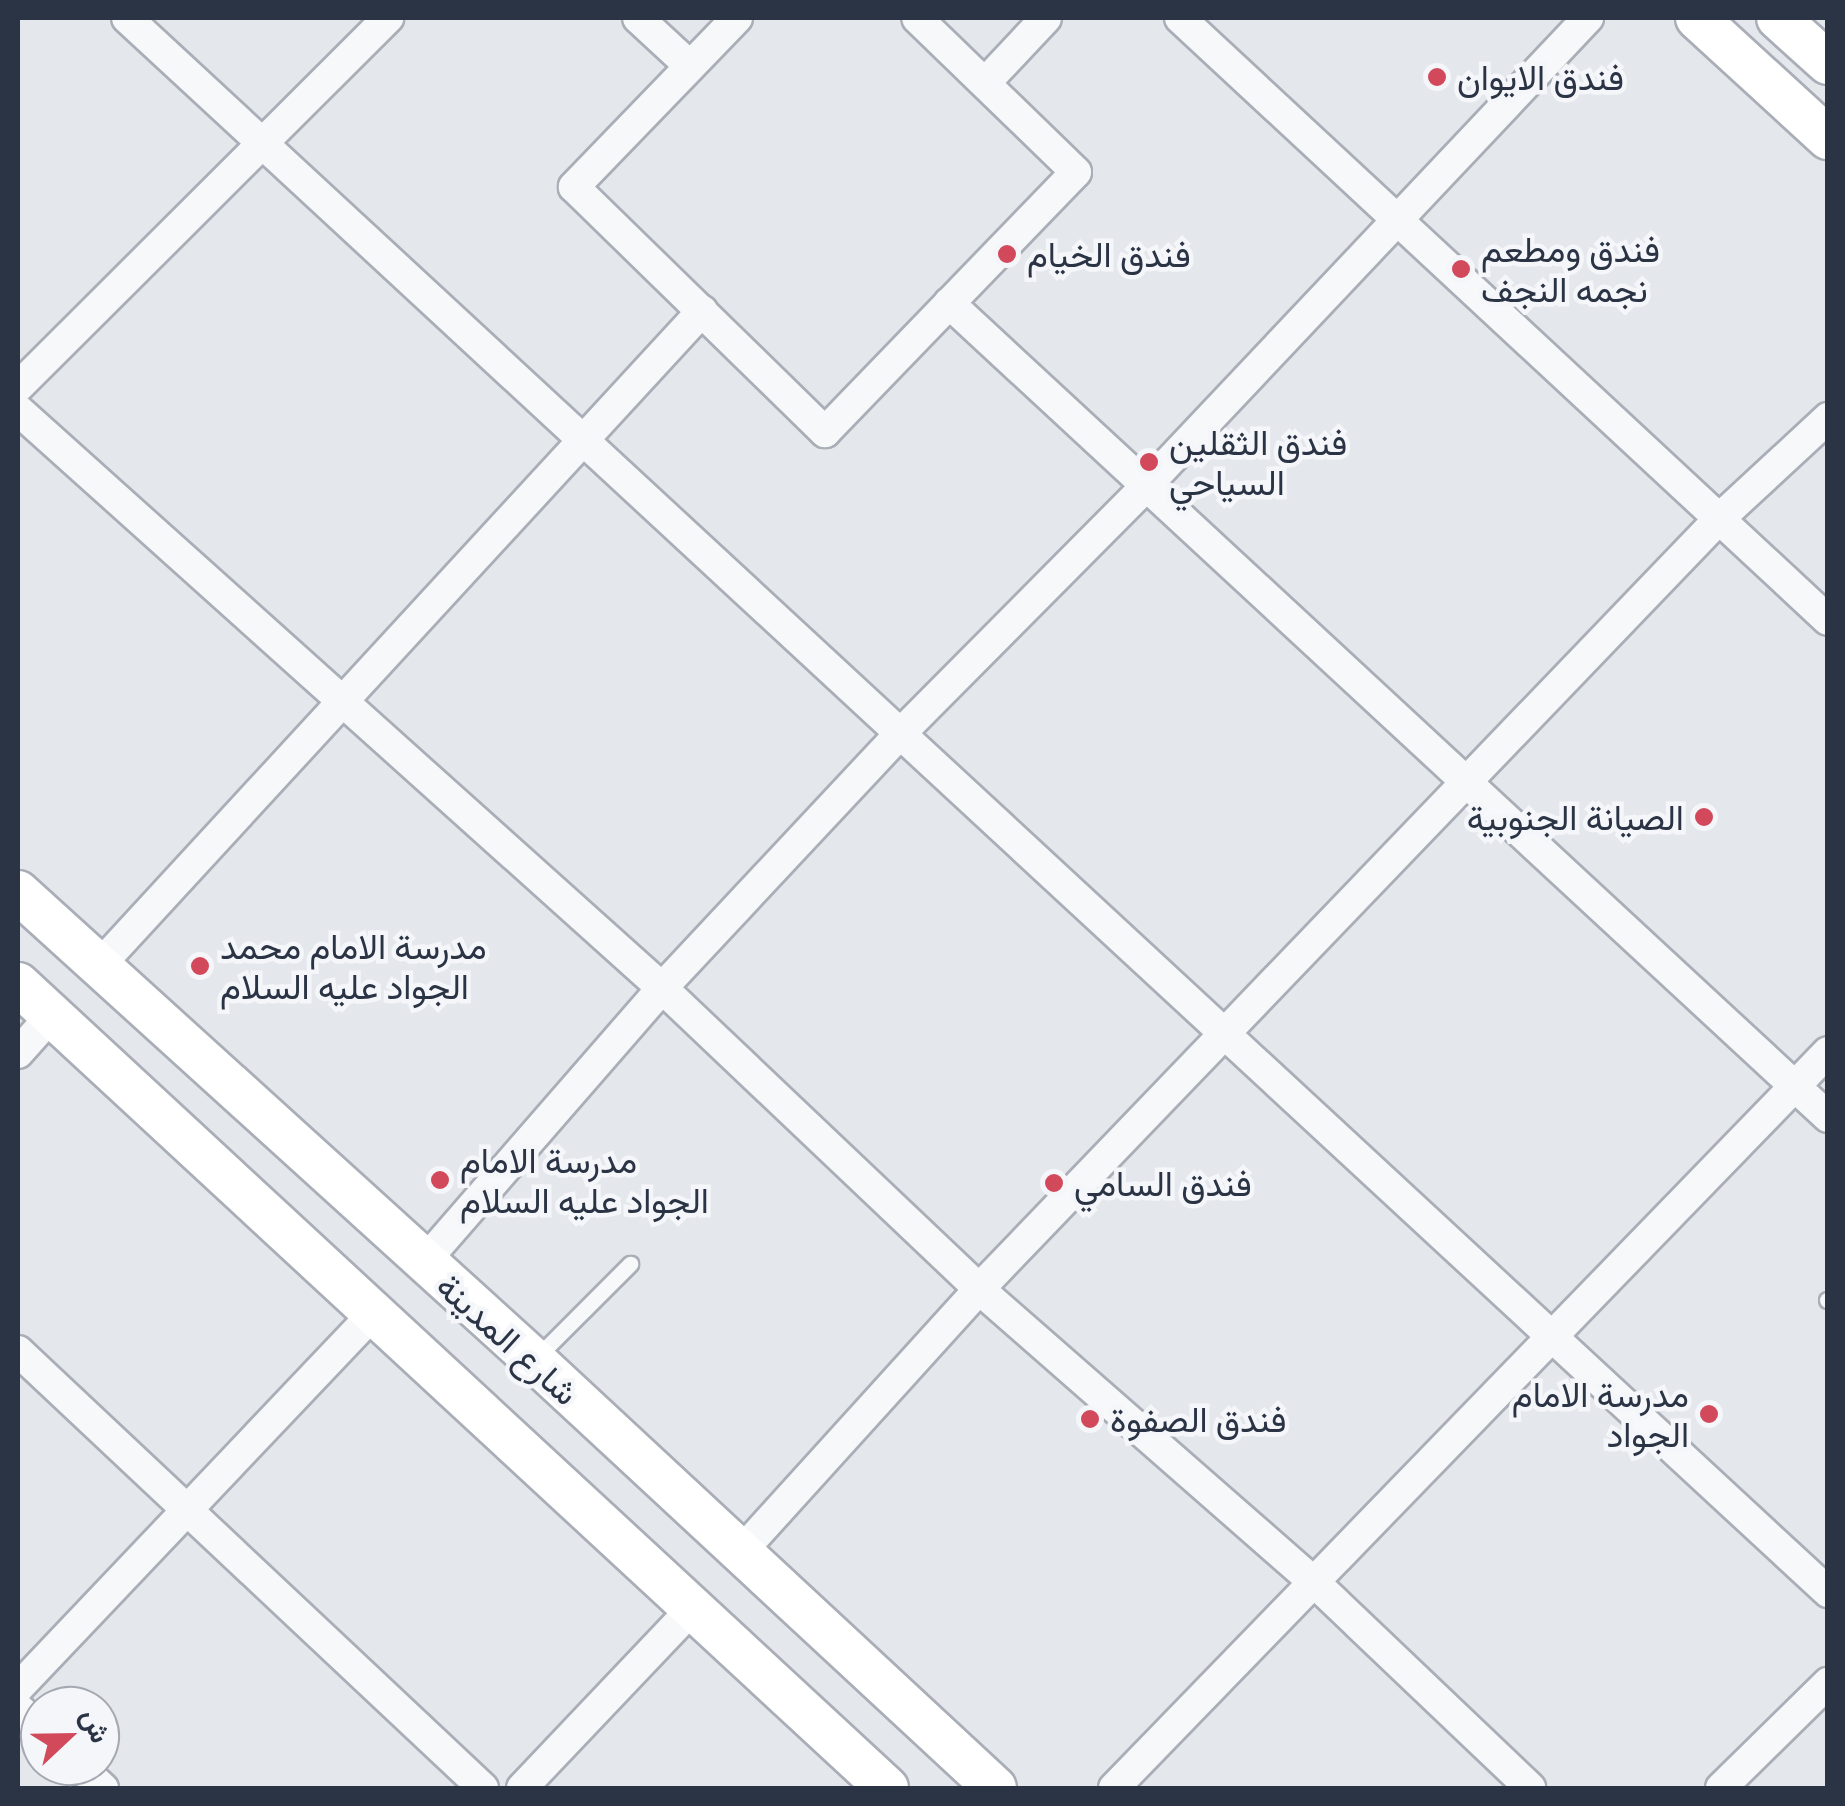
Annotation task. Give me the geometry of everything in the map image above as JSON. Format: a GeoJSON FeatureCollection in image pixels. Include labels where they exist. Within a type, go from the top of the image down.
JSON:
{"type":"FeatureCollection","features":[{"type":"Feature","properties":{"kind":"main road"},"geometry":{"type":"LineString","coordinates":[[1697,18],[1828,138]]}},
{"type":"Feature","properties":{"kind":"main road"},"geometry":{"type":"LineString","coordinates":[[1778,18],[1828,63]]}},
{"type":"Feature","properties":{"kind":"main road","name":"شارع المدينة"},"geometry":{"type":"LineString","coordinates":[[18,892],[534,1360],[995,1788]]}},
{"type":"Feature","properties":{"kind":"main road","name":"شارع المدينة"},"geometry":{"type":"LineString","coordinates":[[18,984],[887,1788]]}},
{"type":"Feature","properties":{"kind":"street"},"geometry":{"type":"LineString","coordinates":[[127,18],[1828,1592]]}},
{"type":"Feature","properties":{"kind":"street"},"geometry":{"type":"LineString","coordinates":[[18,386],[388,18]]}},
{"type":"Feature","properties":{"kind":"street"},"geometry":{"type":"LineString","coordinates":[[638,18],[690,66]]}},
{"type":"Feature","properties":{"kind":"street"},"geometry":{"type":"LineString","coordinates":[[737,18],[574,187],[826,432],[1076,172],[917,18]]}},
{"type":"Feature","properties":{"kind":"street"},"geometry":{"type":"LineString","coordinates":[[985,83],[1046,18]]}},
{"type":"Feature","properties":{"kind":"street"},"geometry":{"type":"LineString","coordinates":[[1180,18],[1828,620]]}},
{"type":"Feature","properties":{"kind":"street"},"geometry":{"type":"LineString","coordinates":[[424,1262],[662,988],[900,734],[1146,486],[1588,18]]}},
{"type":"Feature","properties":{"kind":"street"},"geometry":{"type":"LineString","coordinates":[[949,303],[1828,1117]]}},
{"type":"Feature","properties":{"kind":"street"},"geometry":{"type":"LineString","coordinates":[[98,966],[702,311]]}},
{"type":"Feature","properties":{"kind":"street"},"geometry":{"type":"LineString","coordinates":[[18,410],[346,700],[662,988],[979,1290],[1312,1581],[1530,1788]]}},
{"type":"Feature","properties":{"kind":"street"},"geometry":{"type":"LineString","coordinates":[[739,1554],[979,1290],[1224,1034],[1718,519],[1828,418]]}},
{"type":"Feature","properties":{"kind":"street"},"geometry":{"type":"LineString","coordinates":[[18,1053],[52,1016]]}},
{"type":"Feature","properties":{"kind":"street"},"geometry":{"type":"LineString","coordinates":[[1114,1788],[1828,1052]]}},
{"type":"Feature","properties":{"kind":"street"},"geometry":{"type":"LineString","coordinates":[[18,1688],[373,1314]]}},
{"type":"Feature","properties":{"kind":"street"},"geometry":{"type":"LineString","coordinates":[[18,1351],[484,1788]]}},
{"type":"Feature","properties":{"kind":"street"},"geometry":{"type":"LineString","coordinates":[[522,1788],[692,1609]]}},
{"type":"Feature","properties":{"kind":"street"},"geometry":{"type":"LineString","coordinates":[[1721,1788],[1828,1684]]}},
{"type":"Feature","properties":{"kind":"lane"},"geometry":{"type":"LineString","coordinates":[[534,1360],[630,1264]]}},
{"type":"Feature","properties":{"kind":"place","name":"فندق الايوان"},"geometry":{"type":"Point","coordinates":[1437,77]}},
{"type":"Feature","properties":{"kind":"place","name":"فندق الخيام"},"geometry":{"type":"Point","coordinates":[1007,254]}},
{"type":"Feature","properties":{"kind":"place","name":"فندق ومطعم نجمه النجف"},"geometry":{"type":"Point","coordinates":[1461,269]}},
{"type":"Feature","properties":{"kind":"place","name":"فندق الثقلين السياحي"},"geometry":{"type":"Point","coordinates":[1149,462]}},
{"type":"Feature","properties":{"kind":"place","name":"الصيانة الجنوبية"},"geometry":{"type":"Point","coordinates":[1704,817]}},
{"type":"Feature","properties":{"kind":"place","name":"مدرسة الامام محمد الجواد عليه السلام"},"geometry":{"type":"Point","coordinates":[200,966]}},
{"type":"Feature","properties":{"kind":"place","name":"مدرسة الامام الجواد عليه السلام"},"geometry":{"type":"Point","coordinates":[440,1180]}},
{"type":"Feature","properties":{"kind":"place","name":"فندق السامي"},"geometry":{"type":"Point","coordinates":[1054,1183]}},
{"type":"Feature","properties":{"kind":"place","name":"مدرسة الامام الجواد"},"geometry":{"type":"Point","coordinates":[1709,1414]}},
{"type":"Feature","properties":{"kind":"place","name":"فندق الصفوة"},"geometry":{"type":"Point","coordinates":[1090,1419]}}]}
